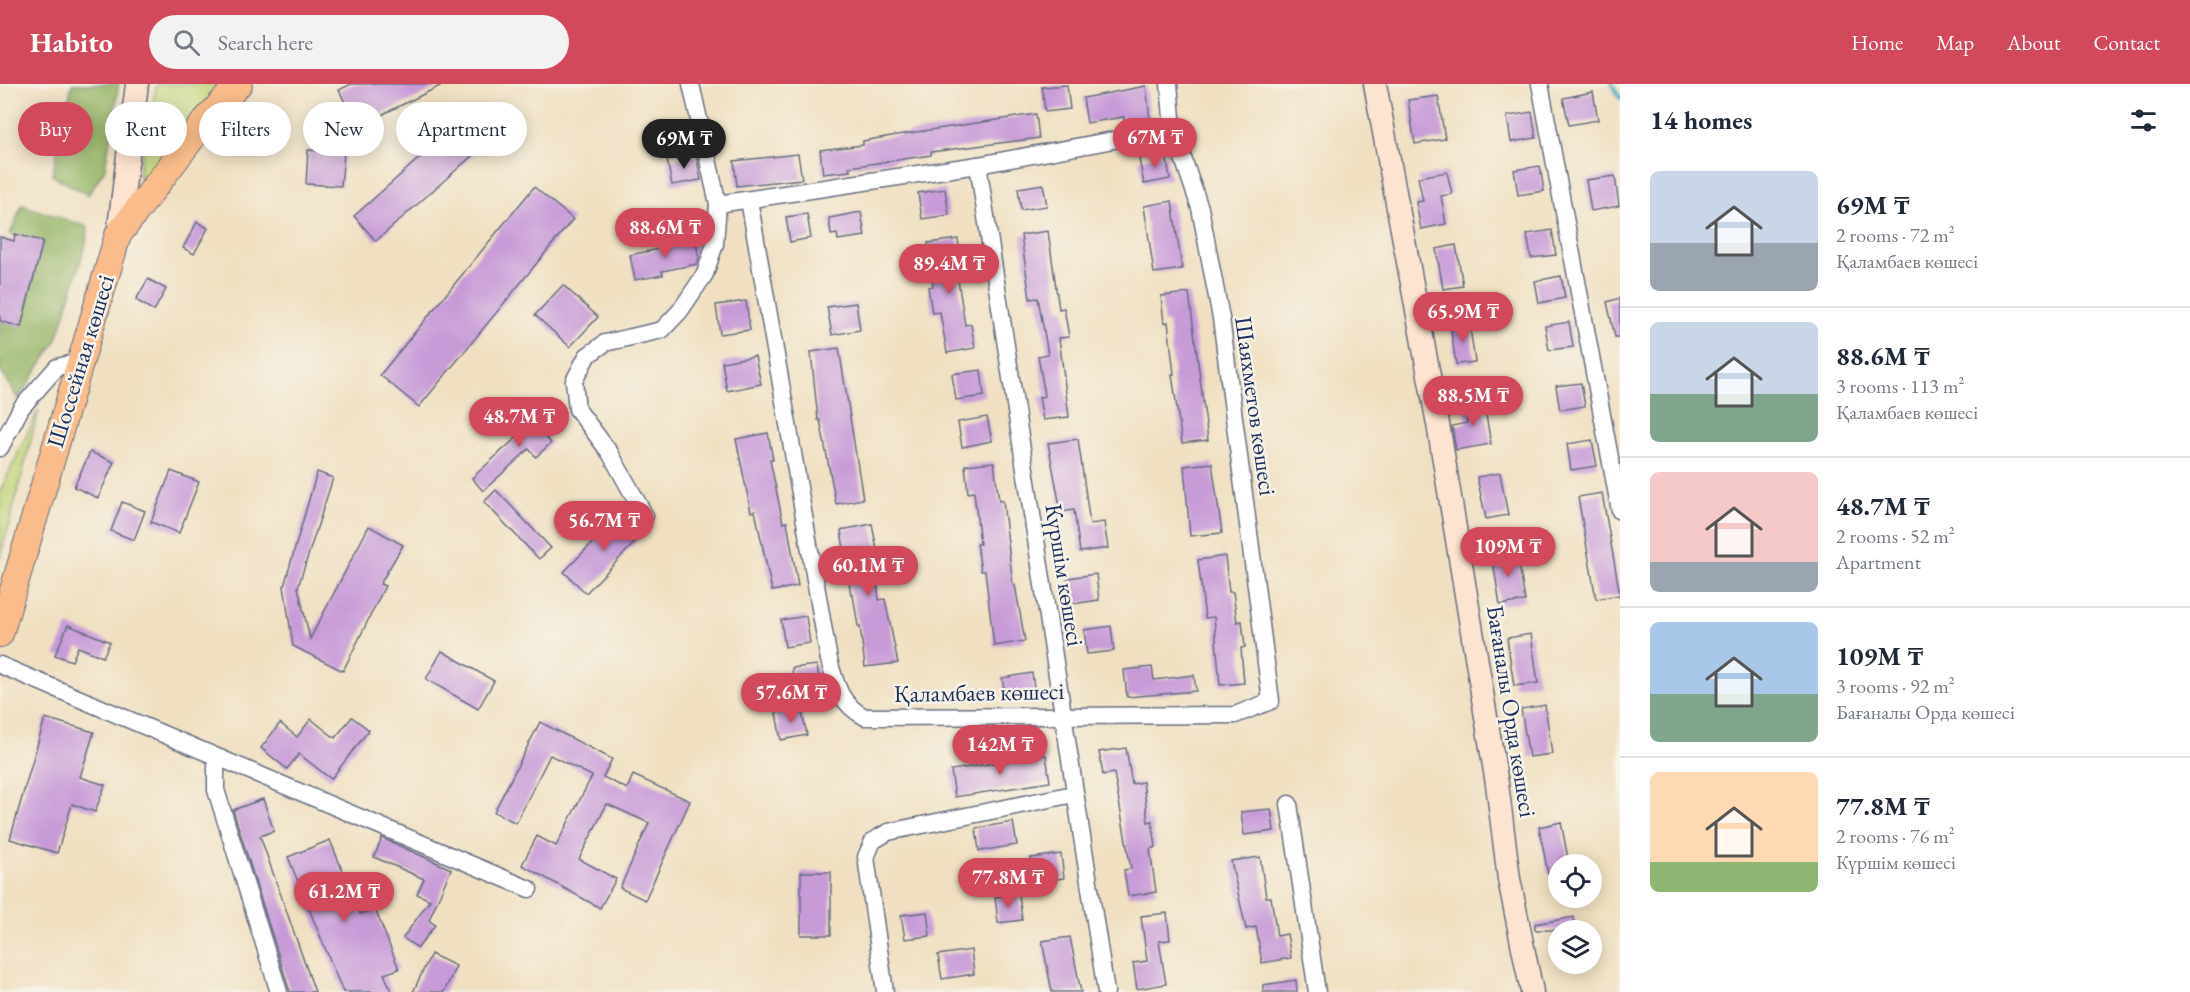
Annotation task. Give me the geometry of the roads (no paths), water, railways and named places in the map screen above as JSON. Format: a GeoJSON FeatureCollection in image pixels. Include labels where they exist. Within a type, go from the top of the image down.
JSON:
{"type":"FeatureCollection","features":[{"type":"Feature","properties":{"kind":"main road"},"geometry":{"type":"LineString","coordinates":[[118,235],[205,121],[239,84]]}},
{"type":"Feature","properties":{"kind":"main road","name":"Шоссейная көшесі"},"geometry":{"type":"LineString","coordinates":[[0,634],[118,235]]}},
{"type":"Feature","properties":{"kind":"street","name":"Шоссейная көшесі"},"geometry":{"type":"LineString","coordinates":[[118,235],[137,84]]}},
{"type":"Feature","properties":{"kind":"street"},"geometry":{"type":"LineString","coordinates":[[645,516],[610,453],[577,409],[574,381],[587,356],[605,343],[662,330],[680,311],[705,274],[715,244],[718,204],[692,84]]}},
{"type":"Feature","properties":{"kind":"street","name":"Шаяхметов көшесі"},"geometry":{"type":"LineString","coordinates":[[1169,84],[1173,129],[1200,208],[1221,318],[1271,701],[1235,715]]}},
{"type":"Feature","properties":{"kind":"street","name":"Бағаналы Орда көшесі"},"geometry":{"type":"LineString","coordinates":[[1375,84],[1438,424],[1497,784],[1509,879],[1532,992]]}},
{"type":"Feature","properties":{"kind":"street"},"geometry":{"type":"LineString","coordinates":[[1540,84],[1620,511]]}},
{"type":"Feature","properties":{"kind":"street"},"geometry":{"type":"LineString","coordinates":[[718,204],[978,165],[1173,129]]}},
{"type":"Feature","properties":{"kind":"street","name":"Күршім көшесі"},"geometry":{"type":"LineString","coordinates":[[978,165],[1106,992]]}},
{"type":"Feature","properties":{"kind":"street","name":"Қаламбаев көшесі"},"geometry":{"type":"LineString","coordinates":[[749,200],[829,660],[842,699],[850,710],[865,717],[1235,715]]}},
{"type":"Feature","properties":{"kind":"street"},"geometry":{"type":"LineString","coordinates":[[0,448],[21,408],[57,367],[79,362]]}},
{"type":"Feature","properties":{"kind":"street"},"geometry":{"type":"LineString","coordinates":[[0,664],[529,889]]}},
{"type":"Feature","properties":{"kind":"street"},"geometry":{"type":"LineString","coordinates":[[216,757],[216,789],[279,992]]}},
{"type":"Feature","properties":{"kind":"street"},"geometry":{"type":"LineString","coordinates":[[885,992],[866,857],[873,841],[888,832],[1074,794]]}},
{"type":"Feature","properties":{"kind":"street"},"geometry":{"type":"LineString","coordinates":[[1289,804],[1317,992]]}},
{"type":"Feature","properties":{"kind":"waterway"},"geometry":{"type":"LineString","coordinates":[[1612,84],[1620,98]]}}]}
